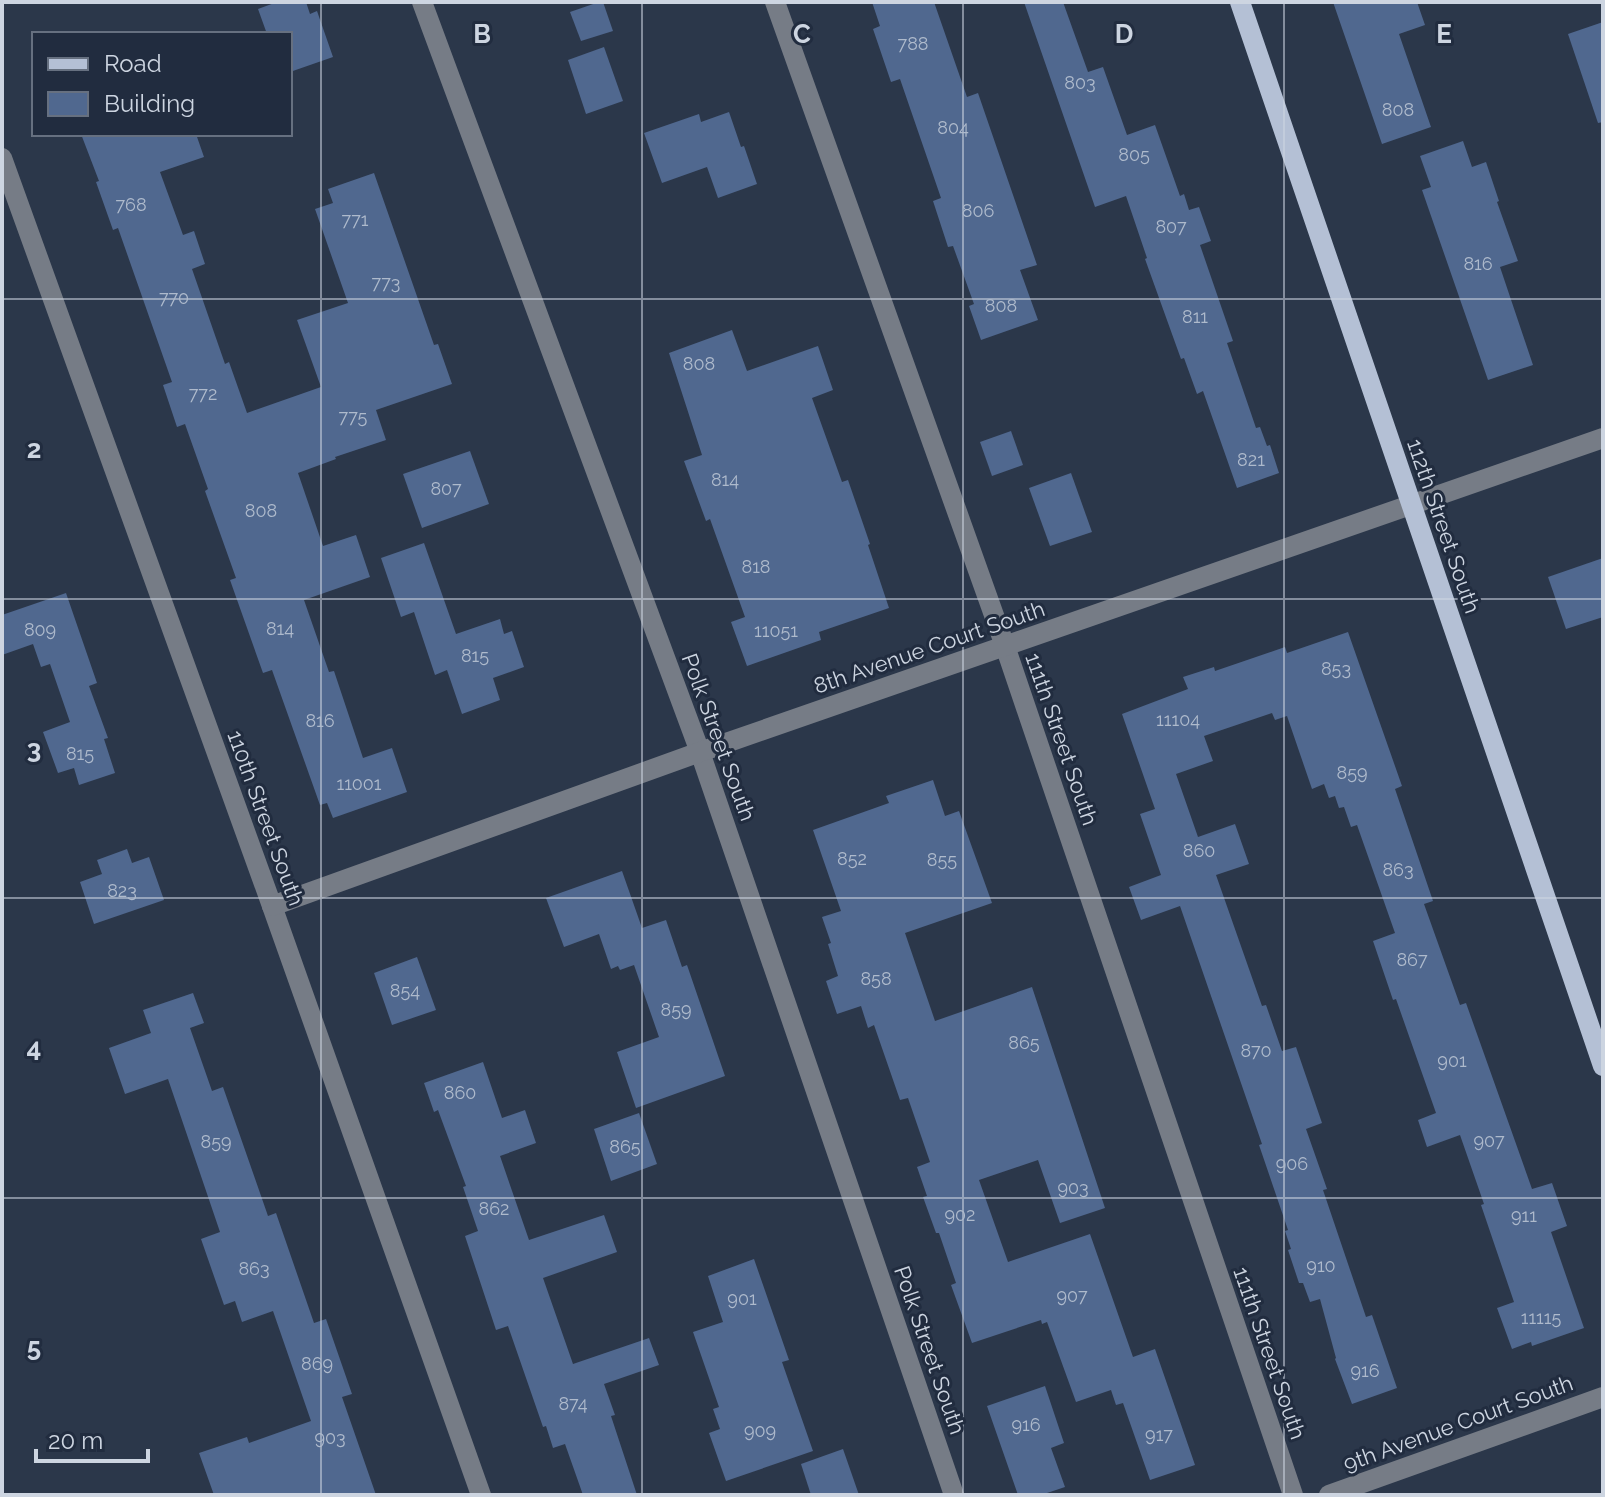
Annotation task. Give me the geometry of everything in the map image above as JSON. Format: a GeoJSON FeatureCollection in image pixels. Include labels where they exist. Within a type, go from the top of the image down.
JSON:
{"type":"FeatureCollection","features":[{"type":"Feature","properties":{"kind":"main road","name":"112th Street South"},"geometry":{"type":"LineString","coordinates":[[1240,2],[1603,1066]]}},
{"type":"Feature","properties":{"kind":"street","name":"Polk Street South"},"geometry":{"type":"LineString","coordinates":[[422,2],[700,752],[954,1495]]}},
{"type":"Feature","properties":{"kind":"street","name":"111th Street South"},"geometry":{"type":"LineString","coordinates":[[775,2],[1005,646],[1293,1495]]}},
{"type":"Feature","properties":{"kind":"street","name":"110th Street South"},"geometry":{"type":"LineString","coordinates":[[2,158],[481,1495]]}},
{"type":"Feature","properties":{"kind":"street","name":"8th Avenue Court South"},"geometry":{"type":"LineString","coordinates":[[272,906],[700,752],[1603,438]]}},
{"type":"Feature","properties":{"kind":"street","name":"9th Avenue Court South"},"geometry":{"type":"LineString","coordinates":[[1329,1495],[1603,1397]]}},
{"type":"Feature","properties":{"kind":"building"},"geometry":{"type":"Polygon","coordinates":[[[277,2],[306,2],[310,14],[317,11],[333,57],[292,71],[292,32],[266,32],[258,9],[277,2]]]}},
{"type":"Feature","properties":{"kind":"building"},"geometry":{"type":"Polygon","coordinates":[[[603,2],[613,31],[581,41],[570,12],[603,2]]]}},
{"type":"Feature","properties":{"kind":"building"},"geometry":{"type":"Polygon","coordinates":[[[872,2],[934,2],[967,97],[978,93],[1037,265],[1020,270],[1038,320],[981,340],[969,306],[974,304],[953,246],[948,247],[933,201],[941,198],[900,79],[891,82],[873,29],[880,26],[872,2]]]}},
{"type":"Feature","properties":{"kind":"building"},"geometry":{"type":"Polygon","coordinates":[[[1024,2],[1063,2],[1088,72],[1103,67],[1127,135],[1155,125],[1180,196],[1184,194],[1189,210],[1199,207],[1211,241],[1200,245],[1233,341],[1227,343],[1256,428],[1260,427],[1267,446],[1270,445],[1279,473],[1237,488],[1203,391],[1197,394],[1184,358],[1181,359],[1126,196],[1095,207],[1024,2]]]}},
{"type":"Feature","properties":{"kind":"building"},"geometry":{"type":"Polygon","coordinates":[[[1333,2],[1417,2],[1425,25],[1399,34],[1431,127],[1382,144],[1333,2]]]}},
{"type":"Feature","properties":{"kind":"building"},"geometry":{"type":"Polygon","coordinates":[[[1603,22],[1603,122],[1598,123],[1568,34],[1603,22]]]}},
{"type":"Feature","properties":{"kind":"building"},"geometry":{"type":"Polygon","coordinates":[[[604,47],[623,101],[586,114],[568,60],[604,47]]]}},
{"type":"Feature","properties":{"kind":"building"},"geometry":{"type":"Polygon","coordinates":[[[729,112],[757,184],[718,198],[707,167],[662,183],[644,133],[699,114],[701,122],[729,112]]]}},
{"type":"Feature","properties":{"kind":"building"},"geometry":{"type":"Polygon","coordinates":[[[82,136],[197,136],[204,157],[160,172],[183,235],[194,231],[205,264],[192,269],[225,364],[229,362],[247,413],[321,387],[297,320],[348,303],[315,209],[333,203],[328,189],[374,173],[434,345],[438,344],[452,384],[376,410],[386,440],[298,473],[323,546],[356,535],[370,577],[304,600],[329,672],[334,671],[363,758],[392,748],[407,792],[333,818],[327,803],[320,805],[272,670],[263,673],[230,580],[236,578],[205,491],[208,489],[185,424],[177,427],[163,385],[172,382],[118,228],[113,230],[96,182],[99,181],[82,136]]]}},
{"type":"Feature","properties":{"kind":"building"},"geometry":{"type":"Polygon","coordinates":[[[1463,141],[1472,167],[1486,162],[1518,261],[1500,267],[1533,365],[1488,380],[1422,190],[1431,187],[1420,156],[1463,141]]]}},
{"type":"Feature","properties":{"kind":"building"},"geometry":{"type":"Polygon","coordinates":[[[732,330],[747,371],[818,346],[833,390],[812,398],[842,482],[848,480],[889,608],[819,632],[821,640],[747,666],[731,622],[745,617],[710,519],[706,521],[684,461],[702,455],[669,353],[732,330]]]}},
{"type":"Feature","properties":{"kind":"building"},"geometry":{"type":"Polygon","coordinates":[[[1011,431],[1023,465],[992,476],[980,442],[1011,431]]]}},
{"type":"Feature","properties":{"kind":"building"},"geometry":{"type":"Polygon","coordinates":[[[470,451],[489,504],[422,528],[403,474],[470,451]]]}},
{"type":"Feature","properties":{"kind":"building"},"geometry":{"type":"Polygon","coordinates":[[[1071,473],[1092,532],[1050,546],[1029,488],[1071,473]]]}},
{"type":"Feature","properties":{"kind":"building"},"geometry":{"type":"Polygon","coordinates":[[[424,543],[456,634],[500,619],[504,634],[512,631],[524,667],[493,678],[500,700],[462,714],[447,670],[435,675],[414,612],[401,617],[381,558],[424,543]]]}},
{"type":"Feature","properties":{"kind":"building"},"geometry":{"type":"Polygon","coordinates":[[[1603,558],[1603,617],[1566,629],[1548,577],[1603,558]]]}},
{"type":"Feature","properties":{"kind":"building"},"geometry":{"type":"Polygon","coordinates":[[[66,593],[97,683],[89,686],[108,738],[104,739],[115,773],[79,785],[74,768],[58,773],[43,732],[70,722],[50,664],[41,667],[33,644],[2,655],[2,615],[66,593]]]}},
{"type":"Feature","properties":{"kind":"building"},"geometry":{"type":"Polygon","coordinates":[[[1348,632],[1402,786],[1395,789],[1433,901],[1424,904],[1460,1005],[1466,1003],[1532,1189],[1552,1183],[1567,1226],[1551,1232],[1584,1328],[1532,1346],[1531,1342],[1512,1349],[1497,1308],[1514,1302],[1460,1135],[1427,1147],[1418,1120],[1436,1113],[1373,941],[1395,933],[1357,825],[1351,827],[1344,807],[1339,808],[1335,796],[1329,798],[1324,784],[1312,789],[1287,716],[1275,720],[1272,713],[1204,736],[1213,761],[1176,774],[1198,837],[1235,824],[1249,864],[1216,875],[1262,1006],[1266,1005],[1282,1051],[1296,1047],[1322,1123],[1306,1129],[1327,1189],[1323,1190],[1366,1317],[1372,1315],[1397,1388],[1352,1404],[1335,1359],[1320,1299],[1310,1302],[1303,1283],[1299,1283],[1288,1250],[1291,1249],[1285,1231],[1288,1230],[1259,1145],[1262,1144],[1180,906],[1141,920],[1129,887],[1161,875],[1140,814],[1155,809],[1122,714],[1188,689],[1183,677],[1214,667],[1215,671],[1285,647],[1287,653],[1348,632]]]}},
{"type":"Feature","properties":{"kind":"building"},"geometry":{"type":"Polygon","coordinates":[[[933,780],[945,816],[959,811],[992,903],[905,933],[935,1021],[1032,987],[1105,1208],[1060,1223],[1038,1160],[979,1180],[1008,1262],[1090,1234],[1133,1357],[1155,1349],[1195,1465],[1150,1480],[1123,1403],[1116,1405],[1111,1390],[1076,1402],[1047,1322],[1042,1324],[1041,1320],[972,1343],[951,1285],[956,1283],[923,1197],[927,1196],[917,1167],[930,1162],[908,1098],[900,1100],[874,1025],[868,1028],[861,1006],[837,1014],[826,981],[838,976],[822,917],[841,911],[813,830],[889,803],[886,796],[933,780]]]}},
{"type":"Feature","properties":{"kind":"building"},"geometry":{"type":"Polygon","coordinates":[[[127,849],[132,863],[149,857],[164,900],[94,924],[80,882],[102,874],[97,860],[127,849]]]}},
{"type":"Feature","properties":{"kind":"building"},"geometry":{"type":"Polygon","coordinates":[[[622,871],[642,928],[666,920],[682,967],[687,965],[725,1076],[636,1108],[617,1052],[659,1037],[634,965],[620,970],[618,966],[611,969],[599,934],[564,947],[546,898],[622,871]]]}},
{"type":"Feature","properties":{"kind":"building"},"geometry":{"type":"Polygon","coordinates":[[[417,957],[436,1010],[392,1025],[374,973],[417,957]]]}},
{"type":"Feature","properties":{"kind":"building"},"geometry":{"type":"Polygon","coordinates":[[[193,993],[204,1023],[190,1028],[212,1091],[223,1087],[268,1216],[276,1213],[314,1323],[326,1319],[352,1394],[342,1397],[376,1495],[214,1495],[199,1453],[247,1437],[249,1443],[311,1421],[273,1311],[242,1322],[235,1301],[224,1305],[201,1239],[220,1232],[168,1079],[125,1094],[109,1048],[151,1033],[143,1010],[193,993]]]}},
{"type":"Feature","properties":{"kind":"building"},"geometry":{"type":"Polygon","coordinates":[[[483,1062],[502,1118],[525,1110],[536,1143],[500,1156],[529,1240],[604,1215],[617,1252],[543,1278],[573,1364],[649,1338],[659,1365],[604,1384],[615,1415],[611,1416],[637,1495],[583,1495],[565,1444],[553,1448],[546,1426],[543,1427],[508,1326],[496,1330],[465,1236],[478,1231],[463,1187],[466,1186],[438,1110],[434,1112],[424,1083],[483,1062]]]}},
{"type":"Feature","properties":{"kind":"building"},"geometry":{"type":"Polygon","coordinates":[[[639,1113],[657,1164],[611,1181],[594,1129],[639,1113]]]}},
{"type":"Feature","properties":{"kind":"building"},"geometry":{"type":"Polygon","coordinates":[[[754,1259],[789,1360],[782,1362],[813,1451],[726,1481],[709,1433],[720,1429],[713,1409],[719,1407],[693,1332],[723,1322],[708,1276],[754,1259]]]}},
{"type":"Feature","properties":{"kind":"building"},"geometry":{"type":"Polygon","coordinates":[[[1045,1386],[1064,1443],[1051,1448],[1065,1487],[1041,1495],[1018,1495],[987,1406],[1045,1386]]]}},
{"type":"Feature","properties":{"kind":"building"},"geometry":{"type":"Polygon","coordinates":[[[843,1449],[859,1495],[811,1495],[801,1464],[843,1449]]]}}]}
